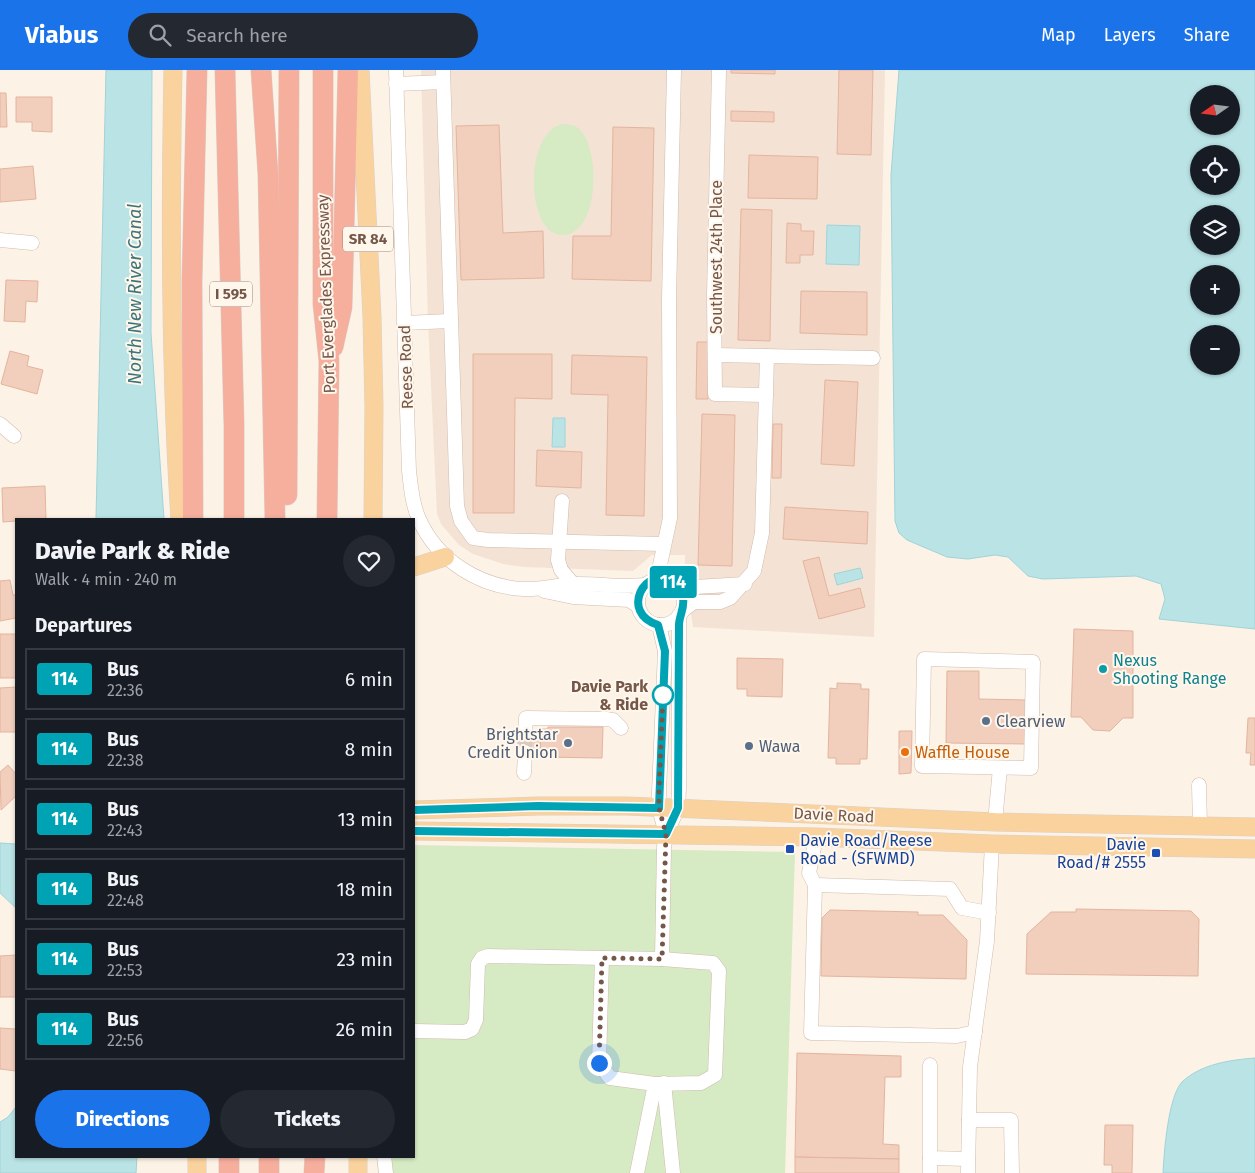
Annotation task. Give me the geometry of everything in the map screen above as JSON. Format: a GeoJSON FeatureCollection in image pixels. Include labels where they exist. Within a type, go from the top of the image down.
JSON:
{"type":"FeatureCollection","features":[{"type":"Feature","properties":{"kind":"highway"},"geometry":{"type":"LineString","coordinates":[[193,518],[192,281],[197,70]]}},
{"type":"Feature","properties":{"kind":"highway","name":"I 595"},"geometry":{"type":"LineString","coordinates":[[225,70],[233,387],[234,518]]}},
{"type":"Feature","properties":{"kind":"highway"},"geometry":{"type":"LineString","coordinates":[[261,70],[268,174],[275,518]]}},
{"type":"Feature","properties":{"kind":"highway"},"geometry":{"type":"LineString","coordinates":[[286,518],[289,454],[289,70]]}},
{"type":"Feature","properties":{"kind":"highway","name":"Port Everglades Expressway"},"geometry":{"type":"LineString","coordinates":[[323,70],[323,304],[329,361],[327,518]]}},
{"type":"Feature","properties":{"kind":"highway"},"geometry":{"type":"LineString","coordinates":[[329,361],[342,307],[348,70]]}},
{"type":"Feature","properties":{"kind":"highway"},"geometry":{"type":"LineString","coordinates":[[229,1158],[229,1173]]}},
{"type":"Feature","properties":{"kind":"highway"},"geometry":{"type":"LineString","coordinates":[[269,1158],[269,1173]]}},
{"type":"Feature","properties":{"kind":"highway"},"geometry":{"type":"LineString","coordinates":[[314,1173],[315,1158]]}},
{"type":"Feature","properties":{"kind":"main road"},"geometry":{"type":"LineString","coordinates":[[174,70],[171,195],[173,415],[180,518]]}},
{"type":"Feature","properties":{"kind":"main road","name":"SR 84"},"geometry":{"type":"LineString","coordinates":[[360,70],[372,317],[374,407],[373,518]]}},
{"type":"Feature","properties":{"kind":"main road"},"geometry":{"type":"LineString","coordinates":[[173,324],[193,518]]}},
{"type":"Feature","properties":{"kind":"main road"},"geometry":{"type":"LineString","coordinates":[[415,567],[445,557]]}},
{"type":"Feature","properties":{"kind":"main road","name":"Davie Road"},"geometry":{"type":"LineString","coordinates":[[415,810],[538,806],[678,808],[995,822],[1255,827]]}},
{"type":"Feature","properties":{"kind":"main road","name":"Davie Road"},"geometry":{"type":"LineString","coordinates":[[415,832],[816,837],[992,844],[1255,849]]}},
{"type":"Feature","properties":{"kind":"main road"},"geometry":{"type":"LineString","coordinates":[[358,1158],[358,1173]]}},
{"type":"Feature","properties":{"kind":"street"},"geometry":{"type":"LineString","coordinates":[[674,70],[669,328],[670,518],[651,582],[639,595],[638,606],[646,619],[658,625],[670,623],[694,602],[720,602],[730,598],[746,584],[754,572],[762,533],[766,356]]}},
{"type":"Feature","properties":{"kind":"street","name":"Southwest 24th Place"},"geometry":{"type":"LineString","coordinates":[[719,70],[714,296],[715,394],[766,395]]}},
{"type":"Feature","properties":{"kind":"street"},"geometry":{"type":"LineString","coordinates":[[396,77],[443,76],[457,506],[461,521],[473,538],[663,544]]}},
{"type":"Feature","properties":{"kind":"street","name":"Reese Road"},"geometry":{"type":"LineString","coordinates":[[396,77],[409,471],[412,498],[418,518],[430,540],[445,557],[474,576],[493,584],[534,589],[574,598],[629,600],[638,606]]}},
{"type":"Feature","properties":{"kind":"street"},"geometry":{"type":"LineString","coordinates":[[0,240],[32,243]]}},
{"type":"Feature","properties":{"kind":"street"},"geometry":{"type":"LineString","coordinates":[[404,323],[450,321]]}},
{"type":"Feature","properties":{"kind":"street"},"geometry":{"type":"LineString","coordinates":[[716,355],[873,358]]}},
{"type":"Feature","properties":{"kind":"street"},"geometry":{"type":"LineString","coordinates":[[0,424],[14,436]]}},
{"type":"Feature","properties":{"kind":"street"},"geometry":{"type":"LineString","coordinates":[[562,501],[558,560],[561,570],[573,584]]}},
{"type":"Feature","properties":{"kind":"street"},"geometry":{"type":"LineString","coordinates":[[651,582],[669,580],[679,588],[684,599],[680,613],[678,808],[666,834]]}},
{"type":"Feature","properties":{"kind":"street","name":"Reese Road"},"geometry":{"type":"LineString","coordinates":[[534,589],[573,584],[651,582]]}},
{"type":"Feature","properties":{"kind":"street"},"geometry":{"type":"LineString","coordinates":[[679,588],[746,584]]}},
{"type":"Feature","properties":{"kind":"street"},"geometry":{"type":"LineString","coordinates":[[658,625],[665,651],[659,808],[666,834],[662,959]]}},
{"type":"Feature","properties":{"kind":"street"},"geometry":{"type":"LineString","coordinates":[[924,659],[1033,662],[1031,768],[1000,768],[922,766],[924,659]]}},
{"type":"Feature","properties":{"kind":"street"},"geometry":{"type":"LineString","coordinates":[[525,733],[526,718],[606,719],[613,720],[621,728]]}},
{"type":"Feature","properties":{"kind":"street"},"geometry":{"type":"LineString","coordinates":[[524,773],[525,752]]}},
{"type":"Feature","properties":{"kind":"street"},"geometry":{"type":"LineString","coordinates":[[995,822],[1000,768]]}},
{"type":"Feature","properties":{"kind":"street"},"geometry":{"type":"LineString","coordinates":[[1199,785],[1200,826]]}},
{"type":"Feature","properties":{"kind":"street"},"geometry":{"type":"LineString","coordinates":[[816,837],[808,873],[815,885],[811,1033],[957,1036],[975,1032]]}},
{"type":"Feature","properties":{"kind":"street"},"geometry":{"type":"LineString","coordinates":[[968,1173],[970,1066],[989,913],[992,844]]}},
{"type":"Feature","properties":{"kind":"street"},"geometry":{"type":"LineString","coordinates":[[815,885],[950,889],[962,908],[989,913]]}},
{"type":"Feature","properties":{"kind":"street"},"geometry":{"type":"LineString","coordinates":[[415,1031],[465,1032],[472,1029],[476,1020],[478,964],[482,958],[488,956],[662,959],[713,963],[719,971],[720,981],[715,1075],[701,1082],[659,1083],[610,1078],[599,1063],[602,958]]}},
{"type":"Feature","properties":{"kind":"street"},"geometry":{"type":"LineString","coordinates":[[930,1065],[930,1173]]}},
{"type":"Feature","properties":{"kind":"street"},"geometry":{"type":"LineString","coordinates":[[637,1173],[659,1083]]}},
{"type":"Feature","properties":{"kind":"street"},"geometry":{"type":"LineString","coordinates":[[659,1083],[673,1173]]}},
{"type":"Feature","properties":{"kind":"street"},"geometry":{"type":"LineString","coordinates":[[969,1120],[1011,1120],[1012,1173]]}},
{"type":"Feature","properties":{"kind":"street"},"geometry":{"type":"LineString","coordinates":[[384,1158],[386,1173]]}},
{"type":"Feature","properties":{"kind":"street"},"geometry":{"type":"LineString","coordinates":[[930,1158],[968,1159]]}},
{"type":"Feature","properties":{"kind":"shaded area"},"geometry":{"type":"Polygon","coordinates":[[[421,70],[885,70],[874,637],[693,627],[685,574],[685,555],[652,555],[633,571],[524,567],[503,564],[473,554],[459,545],[441,524],[437,514],[428,322],[421,70]]]}},
{"type":"Feature","properties":{"kind":"green space"},"geometry":{"type":"Polygon","coordinates":[[[562,124],[577,127],[585,137],[591,152],[593,188],[590,206],[583,222],[574,232],[561,235],[549,230],[541,218],[536,202],[534,183],[535,163],[540,145],[549,132],[562,124]]]}},
{"type":"Feature","properties":{"kind":"green space"},"geometry":{"type":"Polygon","coordinates":[[[415,845],[795,852],[785,1173],[378,1173],[377,1158],[415,1158],[415,845]]]}},
{"type":"Feature","properties":{"kind":"water","name":"North New River Canal"},"geometry":{"type":"Polygon","coordinates":[[[106,70],[152,70],[151,333],[164,518],[96,518],[106,70]]]}},
{"type":"Feature","properties":{"kind":"water"},"geometry":{"type":"Polygon","coordinates":[[[899,70],[1255,70],[1255,629],[1159,619],[1165,599],[1161,584],[1136,576],[1043,579],[1028,576],[1008,557],[995,555],[968,559],[947,557],[907,540],[899,533],[895,521],[891,175],[899,70]]]}},
{"type":"Feature","properties":{"kind":"water"},"geometry":{"type":"Polygon","coordinates":[[[827,225],[860,226],[859,265],[826,264],[827,225]]]}},
{"type":"Feature","properties":{"kind":"water"},"geometry":{"type":"Polygon","coordinates":[[[553,418],[565,418],[565,447],[552,447],[553,418]]]}},
{"type":"Feature","properties":{"kind":"water"},"geometry":{"type":"Polygon","coordinates":[[[860,568],[863,578],[837,585],[834,574],[860,568]]]}},
{"type":"Feature","properties":{"kind":"water"},"geometry":{"type":"Polygon","coordinates":[[[0,843],[15,844],[15,907],[0,893],[0,843]]]}},
{"type":"Feature","properties":{"kind":"water"},"geometry":{"type":"Polygon","coordinates":[[[1255,1058],[1255,1173],[1163,1173],[1170,1112],[1177,1089],[1182,1082],[1198,1071],[1216,1064],[1255,1058]]]}},
{"type":"Feature","properties":{"kind":"water"},"geometry":{"type":"Polygon","coordinates":[[[15,1108],[15,1158],[137,1158],[136,1173],[0,1173],[0,1122],[8,1117],[15,1108]]]}},
{"type":"Feature","properties":{"kind":"building"},"geometry":{"type":"Polygon","coordinates":[[[731,70],[775,70],[775,74],[731,73],[731,70]]]}},
{"type":"Feature","properties":{"kind":"building"},"geometry":{"type":"Polygon","coordinates":[[[839,70],[873,70],[871,155],[837,154],[839,70]]]}},
{"type":"Feature","properties":{"kind":"building"},"geometry":{"type":"Polygon","coordinates":[[[0,93],[6,93],[7,127],[0,127],[0,93]]]}},
{"type":"Feature","properties":{"kind":"building"},"geometry":{"type":"Polygon","coordinates":[[[16,97],[52,97],[52,132],[32,131],[32,122],[16,122],[16,97]]]}},
{"type":"Feature","properties":{"kind":"building"},"geometry":{"type":"Polygon","coordinates":[[[731,111],[774,112],[774,122],[731,121],[731,111]]]}},
{"type":"Feature","properties":{"kind":"building"},"geometry":{"type":"Polygon","coordinates":[[[499,125],[503,233],[543,231],[544,278],[461,280],[456,126],[499,125]]]}},
{"type":"Feature","properties":{"kind":"building"},"geometry":{"type":"Polygon","coordinates":[[[613,127],[654,128],[651,281],[572,279],[573,236],[611,236],[613,127]]]}},
{"type":"Feature","properties":{"kind":"building"},"geometry":{"type":"Polygon","coordinates":[[[749,155],[818,157],[817,199],[748,198],[749,155]]]}},
{"type":"Feature","properties":{"kind":"building"},"geometry":{"type":"Polygon","coordinates":[[[33,166],[36,199],[0,202],[0,169],[33,166]]]}},
{"type":"Feature","properties":{"kind":"building"},"geometry":{"type":"Polygon","coordinates":[[[741,209],[772,210],[770,341],[738,340],[741,209]]]}},
{"type":"Feature","properties":{"kind":"building"},"geometry":{"type":"Polygon","coordinates":[[[787,223],[801,224],[801,231],[814,231],[813,255],[800,255],[800,263],[786,263],[787,223]]]}},
{"type":"Feature","properties":{"kind":"building"},"geometry":{"type":"Polygon","coordinates":[[[6,280],[38,281],[37,302],[26,301],[25,322],[4,321],[6,280]]]}},
{"type":"Feature","properties":{"kind":"building"},"geometry":{"type":"Polygon","coordinates":[[[801,291],[867,292],[867,335],[800,333],[801,291]]]}},
{"type":"Feature","properties":{"kind":"building"},"geometry":{"type":"Polygon","coordinates":[[[697,342],[709,342],[708,399],[696,399],[697,342]]]}},
{"type":"Feature","properties":{"kind":"building"},"geometry":{"type":"Polygon","coordinates":[[[10,351],[29,356],[27,366],[43,370],[37,394],[1,384],[10,351]]]}},
{"type":"Feature","properties":{"kind":"building"},"geometry":{"type":"Polygon","coordinates":[[[473,354],[552,354],[552,399],[515,398],[514,513],[473,513],[473,354]]]}},
{"type":"Feature","properties":{"kind":"building"},"geometry":{"type":"Polygon","coordinates":[[[572,355],[647,357],[644,516],[606,515],[608,395],[571,394],[572,355]]]}},
{"type":"Feature","properties":{"kind":"building"},"geometry":{"type":"Polygon","coordinates":[[[825,380],[858,382],[854,466],[821,464],[825,380]]]}},
{"type":"Feature","properties":{"kind":"building"},"geometry":{"type":"Polygon","coordinates":[[[702,414],[735,415],[732,566],[698,565],[702,414]]]}},
{"type":"Feature","properties":{"kind":"building"},"geometry":{"type":"Polygon","coordinates":[[[773,424],[782,424],[781,478],[772,478],[773,424]]]}},
{"type":"Feature","properties":{"kind":"building"},"geometry":{"type":"Polygon","coordinates":[[[537,450],[582,452],[581,488],[536,486],[537,450]]]}},
{"type":"Feature","properties":{"kind":"building"},"geometry":{"type":"Polygon","coordinates":[[[45,486],[46,518],[15,518],[15,521],[3,522],[2,488],[45,486]]]}},
{"type":"Feature","properties":{"kind":"building"},"geometry":{"type":"Polygon","coordinates":[[[785,507],[868,512],[867,544],[783,539],[785,507]]]}},
{"type":"Feature","properties":{"kind":"building"},"geometry":{"type":"Polygon","coordinates":[[[819,557],[829,596],[860,588],[865,607],[819,619],[803,561],[819,557]]]}},
{"type":"Feature","properties":{"kind":"building"},"geometry":{"type":"Polygon","coordinates":[[[10,580],[13,595],[15,595],[15,618],[0,621],[0,581],[10,580]]]}},
{"type":"Feature","properties":{"kind":"building","name":"Nexus Shooting Range"},"geometry":{"type":"Polygon","coordinates":[[[1074,629],[1133,631],[1133,718],[1123,718],[1110,731],[1093,730],[1081,717],[1071,717],[1074,629]]]}},
{"type":"Feature","properties":{"kind":"building"},"geometry":{"type":"Polygon","coordinates":[[[0,634],[15,634],[15,678],[0,678],[0,634]]]}},
{"type":"Feature","properties":{"kind":"building"},"geometry":{"type":"Polygon","coordinates":[[[737,658],[783,659],[782,697],[747,696],[747,689],[737,689],[737,658]]]}},
{"type":"Feature","properties":{"kind":"building","name":"Clearview"},"geometry":{"type":"Polygon","coordinates":[[[947,671],[979,671],[979,699],[1026,700],[1025,744],[946,743],[947,671]]]}},
{"type":"Feature","properties":{"kind":"building"},"geometry":{"type":"Polygon","coordinates":[[[837,683],[861,684],[861,689],[869,689],[867,759],[860,759],[860,764],[836,764],[836,758],[828,758],[830,688],[837,689],[837,683]]]}},
{"type":"Feature","properties":{"kind":"building"},"geometry":{"type":"Polygon","coordinates":[[[15,687],[15,732],[0,732],[0,688],[15,687]]]}},
{"type":"Feature","properties":{"kind":"building"},"geometry":{"type":"Polygon","coordinates":[[[1248,718],[1255,718],[1255,765],[1250,765],[1251,753],[1246,753],[1248,718]]]}},
{"type":"Feature","properties":{"kind":"building"},"geometry":{"type":"Polygon","coordinates":[[[548,727],[603,727],[602,758],[540,757],[541,729],[548,729],[548,727]]]}},
{"type":"Feature","properties":{"kind":"building","name":"Waffle House"},"geometry":{"type":"Polygon","coordinates":[[[899,731],[912,731],[911,773],[899,774],[899,731]]]}},
{"type":"Feature","properties":{"kind":"building"},"geometry":{"type":"Polygon","coordinates":[[[518,732],[541,733],[540,752],[518,752],[518,732]]]}},
{"type":"Feature","properties":{"kind":"building"},"geometry":{"type":"Polygon","coordinates":[[[8,765],[15,773],[15,797],[1,810],[0,772],[8,765]]]}},
{"type":"Feature","properties":{"kind":"building"},"geometry":{"type":"Polygon","coordinates":[[[1076,909],[1191,911],[1199,919],[1198,976],[1026,974],[1027,934],[1051,912],[1076,912],[1076,909]]]}},
{"type":"Feature","properties":{"kind":"building"},"geometry":{"type":"Polygon","coordinates":[[[830,910],[918,912],[918,915],[943,915],[967,940],[966,979],[821,976],[822,918],[830,910]]]}},
{"type":"Feature","properties":{"kind":"building"},"geometry":{"type":"Polygon","coordinates":[[[15,955],[15,997],[0,997],[0,956],[15,955]]]}},
{"type":"Feature","properties":{"kind":"building"},"geometry":{"type":"Polygon","coordinates":[[[0,1028],[15,1029],[15,1071],[0,1069],[0,1028]]]}},
{"type":"Feature","properties":{"kind":"building"},"geometry":{"type":"Polygon","coordinates":[[[797,1053],[901,1056],[901,1077],[885,1077],[883,1144],[899,1145],[899,1159],[795,1157],[797,1053]]]}},
{"type":"Feature","properties":{"kind":"building"},"geometry":{"type":"Polygon","coordinates":[[[1105,1125],[1133,1125],[1132,1173],[1112,1173],[1112,1165],[1104,1165],[1105,1125]]]}},
{"type":"Feature","properties":{"kind":"building"},"geometry":{"type":"Polygon","coordinates":[[[795,1157],[899,1159],[899,1173],[795,1173],[795,1157]]]}},
{"type":"Feature","properties":{"kind":"tunnel"},"geometry":{"type":"LineString","coordinates":[[525,733],[525,752]]}},
{"type":"Feature","properties":{"kind":"bus line","name":"114"},"geometry":{"type":"LineString","coordinates":[[415,810],[538,806],[659,808],[665,651],[661,630],[658,625],[646,619],[641,613],[638,600],[641,589],[650,581],[663,579],[675,583],[684,599],[684,605],[679,615],[679,788],[678,808],[666,834],[630,836],[415,831]]}},
{"type":"Feature","properties":{"kind":"place","name":"Nexus Shooting Range"},"geometry":{"type":"Point","coordinates":[1103,669]}},
{"type":"Feature","properties":{"kind":"place","name":"Davie Park & Ride"},"geometry":{"type":"Point","coordinates":[663,695]}},
{"type":"Feature","properties":{"kind":"place","name":"Clearview"},"geometry":{"type":"Point","coordinates":[986,721]}},
{"type":"Feature","properties":{"kind":"place","name":"Brightstar Credit Union"},"geometry":{"type":"Point","coordinates":[568,743]}},
{"type":"Feature","properties":{"kind":"place","name":"Wawa"},"geometry":{"type":"Point","coordinates":[749,746]}},
{"type":"Feature","properties":{"kind":"place","name":"Waffle House"},"geometry":{"type":"Point","coordinates":[905,752]}},
{"type":"Feature","properties":{"kind":"place","name":"Davie Road/Reese Road - (SFWMD)"},"geometry":{"type":"Point","coordinates":[790,849]}},
{"type":"Feature","properties":{"kind":"place","name":"Davie Road/# 2555"},"geometry":{"type":"Point","coordinates":[1156,853]}},
{"type":"Feature","properties":{"kind":"route"},"geometry":{"type":"LineString","coordinates":[[599,1063],[602,958],[662,959],[666,834],[659,808],[659,792],[663,695]]}}]}
